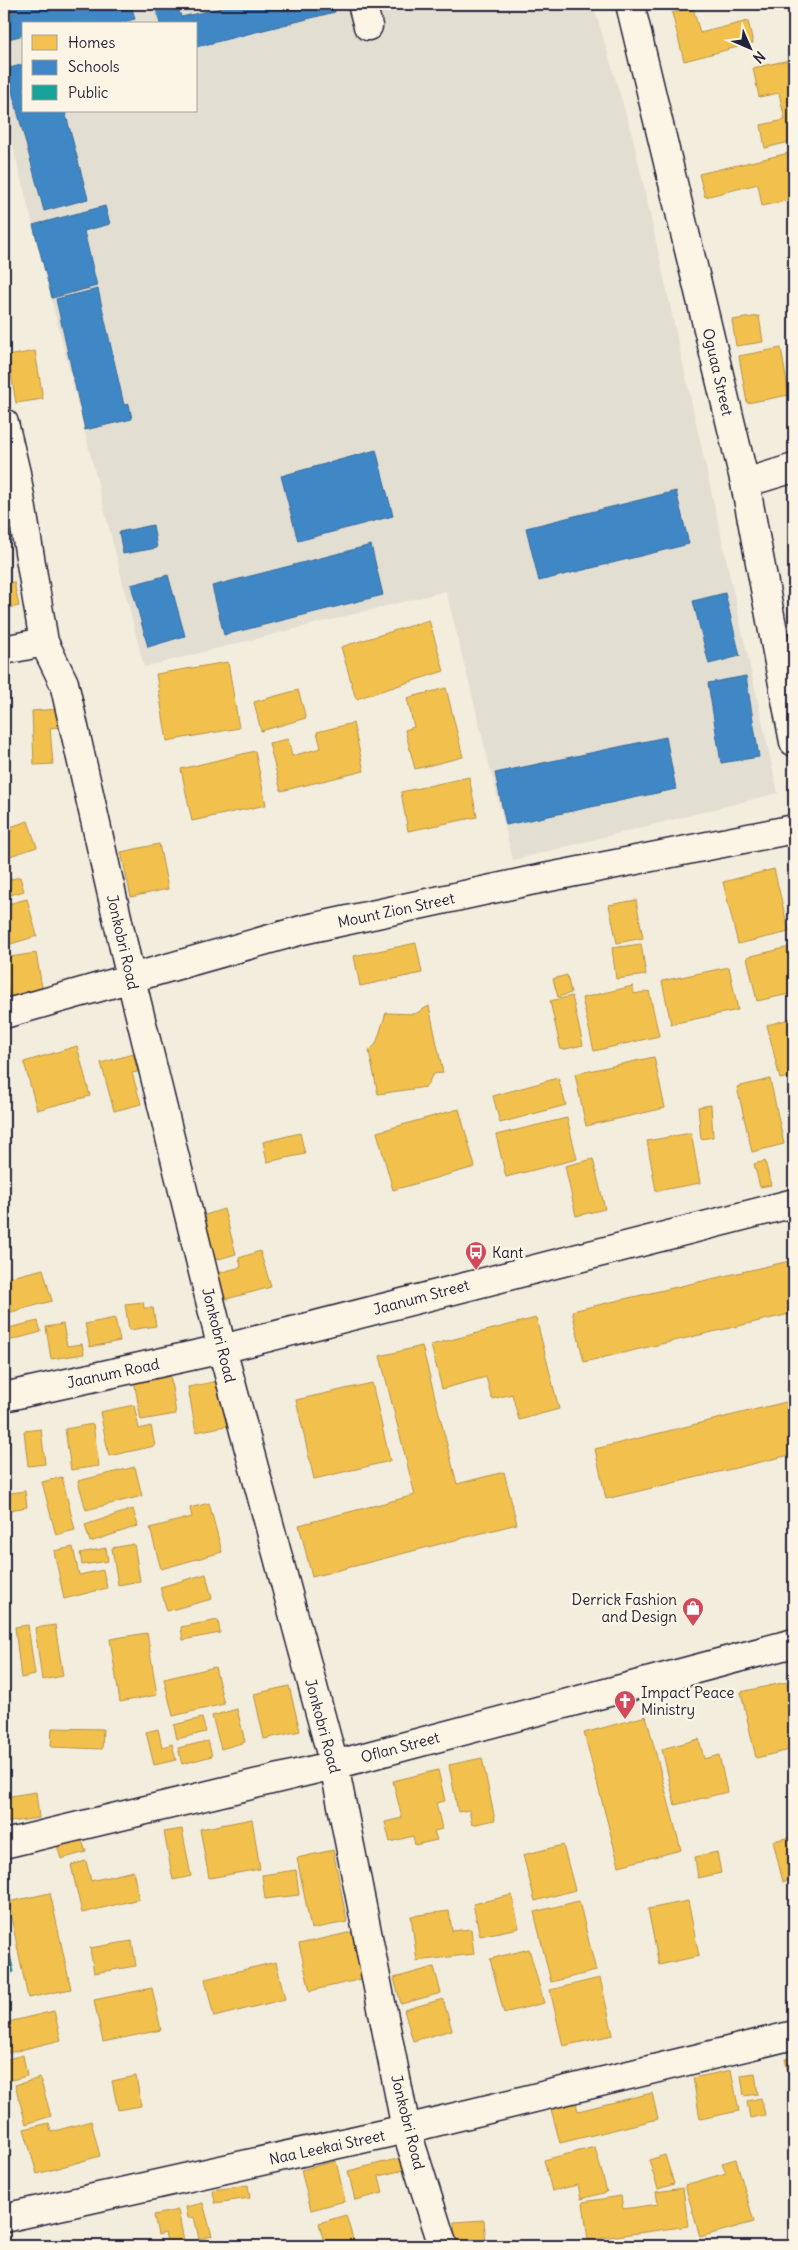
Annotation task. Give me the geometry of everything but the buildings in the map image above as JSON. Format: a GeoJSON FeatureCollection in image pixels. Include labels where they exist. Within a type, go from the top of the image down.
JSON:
{"type":"FeatureCollection","features":[{"type":"Feature","properties":{"kind":"street","name":"Oguaa Street"},"geometry":{"type":"LineString","coordinates":[[630,4],[745,483],[794,742]]}},
{"type":"Feature","properties":{"kind":"street","name":"Jonkobri Road"},"geometry":{"type":"LineString","coordinates":[[4,423],[16,472],[44,642],[64,683],[131,979],[222,1349],[334,1765],[406,2129],[443,2246]]}},
{"type":"Feature","properties":{"kind":"street"},"geometry":{"type":"LineString","coordinates":[[745,483],[794,468]]}},
{"type":"Feature","properties":{"kind":"street"},"geometry":{"type":"LineString","coordinates":[[4,650],[44,642]]}},
{"type":"Feature","properties":{"kind":"street","name":"Mount Zion Street"},"geometry":{"type":"LineString","coordinates":[[4,1014],[302,930],[529,881],[794,829]]}},
{"type":"Feature","properties":{"kind":"street","name":"Jaanum Street"},"geometry":{"type":"LineString","coordinates":[[222,1349],[794,1203]]}},
{"type":"Feature","properties":{"kind":"street","name":"Jaanum Road"},"geometry":{"type":"LineString","coordinates":[[4,1397],[222,1349]]}},
{"type":"Feature","properties":{"kind":"street","name":"Oflan Street"},"geometry":{"type":"LineString","coordinates":[[4,1844],[334,1765],[794,1643]]}},
{"type":"Feature","properties":{"kind":"street","name":"Naa Leekai Street"},"geometry":{"type":"LineString","coordinates":[[4,2218],[406,2129],[794,2035]]}},
{"type":"Feature","properties":{"kind":"shaded area"},"geometry":{"type":"Polygon","coordinates":[[[4,4],[593,4],[633,138],[778,793],[513,860],[446,591],[144,667],[4,111],[4,4]]]}},
{"type":"Feature","properties":{"kind":"place","name":"Kant"},"geometry":{"type":"Point","coordinates":[476,1271]}},
{"type":"Feature","properties":{"kind":"place","name":"Derrick Fashion and Design"},"geometry":{"type":"Point","coordinates":[693,1627]}},
{"type":"Feature","properties":{"kind":"place","name":"Impact Peace Ministry"},"geometry":{"type":"Point","coordinates":[625,1720]}}]}
